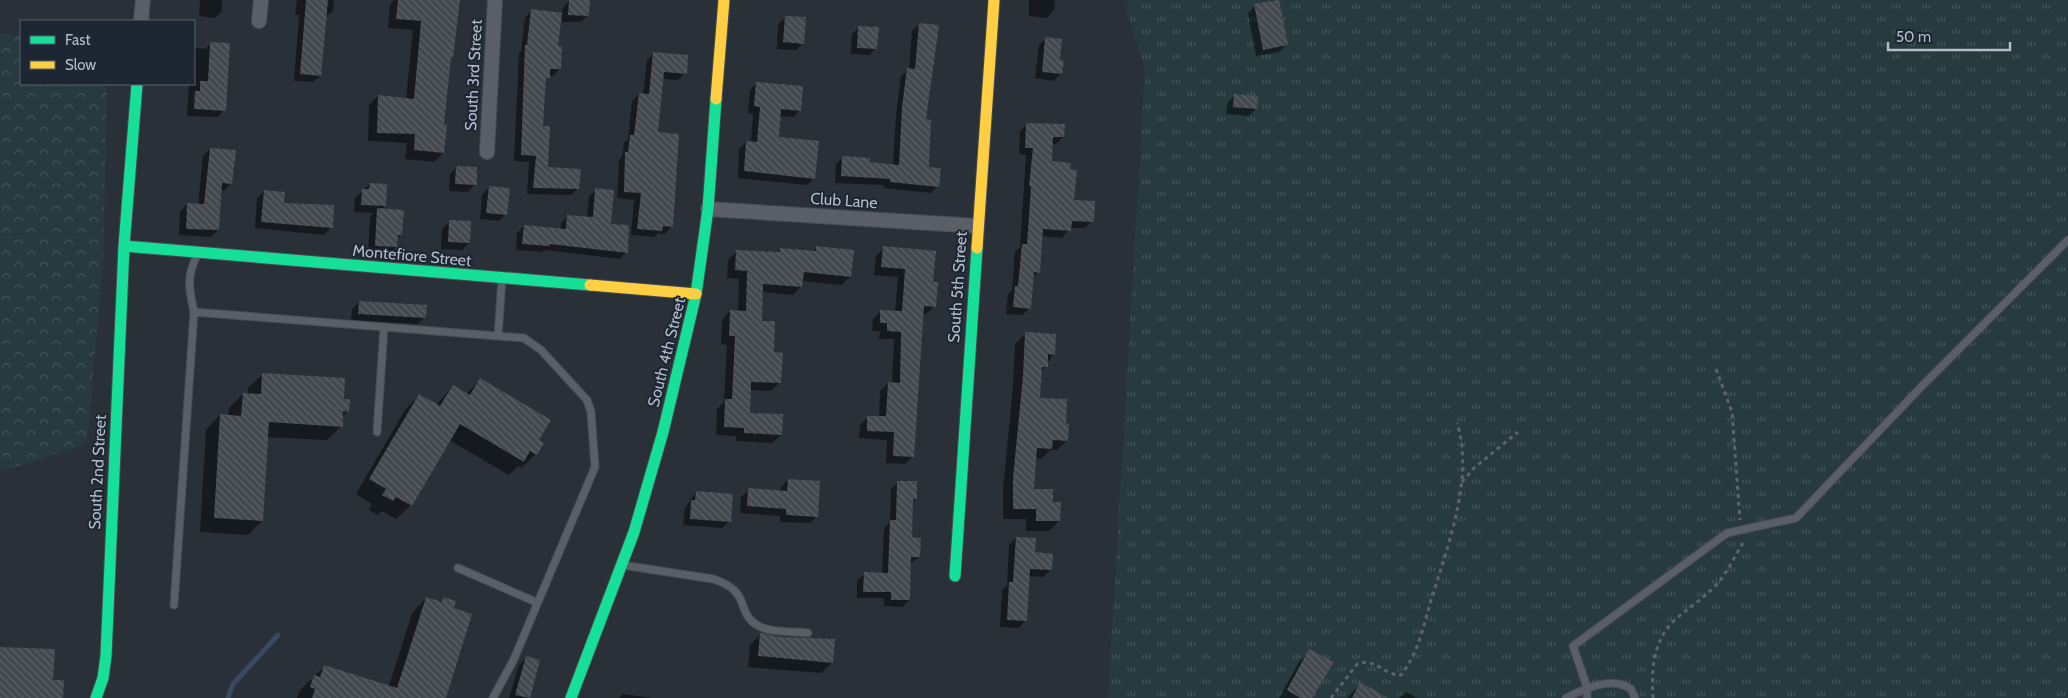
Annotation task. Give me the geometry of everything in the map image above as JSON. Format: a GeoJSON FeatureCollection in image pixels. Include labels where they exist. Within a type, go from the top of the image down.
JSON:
{"type":"FeatureCollection","features":[{"type":"Feature","properties":{"kind":"street"},"geometry":{"type":"LineString","coordinates":[[141,20],[143,0]]}},
{"type":"Feature","properties":{"kind":"street"},"geometry":{"type":"LineString","coordinates":[[259,21],[261,0]]}},
{"type":"Feature","properties":{"kind":"street","name":"South 3rd Street"},"geometry":{"type":"LineString","coordinates":[[487,152],[495,0]]}},
{"type":"Feature","properties":{"kind":"street","name":"South 4th Street"},"geometry":{"type":"LineString","coordinates":[[571,698],[634,532],[663,432],[696,294],[708,209],[724,0]]}},
{"type":"Feature","properties":{"kind":"street","name":"South 5th Street"},"geometry":{"type":"LineString","coordinates":[[955,576],[994,0]]}},
{"type":"Feature","properties":{"kind":"street","name":"South 2nd Street"},"geometry":{"type":"LineString","coordinates":[[96,698],[103,678],[106,656],[124,246],[137,85]]}},
{"type":"Feature","properties":{"kind":"street","name":"Club Lane"},"geometry":{"type":"LineString","coordinates":[[708,209],[978,226]]}},
{"type":"Feature","properties":{"kind":"street","name":"Montefiore Street"},"geometry":{"type":"LineString","coordinates":[[124,246],[696,294]]}},
{"type":"Feature","properties":{"kind":"lane"},"geometry":{"type":"LineString","coordinates":[[1586,698],[1587,687],[1573,646],[1726,533],[1796,518],[1922,386],[2068,240]]}},
{"type":"Feature","properties":{"kind":"lane"},"geometry":{"type":"LineString","coordinates":[[174,605],[194,312],[189,287],[189,272],[198,252]]}},
{"type":"Feature","properties":{"kind":"lane"},"geometry":{"type":"LineString","coordinates":[[498,336],[502,279]]}},
{"type":"Feature","properties":{"kind":"lane"},"geometry":{"type":"LineString","coordinates":[[194,312],[524,338],[541,350],[578,388],[587,400],[591,412],[595,467],[536,602],[514,659],[493,698]]}},
{"type":"Feature","properties":{"kind":"lane"},"geometry":{"type":"LineString","coordinates":[[376,432],[384,328]]}},
{"type":"Feature","properties":{"kind":"lane"},"geometry":{"type":"LineString","coordinates":[[622,565],[648,571],[713,579],[726,583],[736,590],[750,621],[758,626],[808,633]]}},
{"type":"Feature","properties":{"kind":"lane"},"geometry":{"type":"LineString","coordinates":[[458,568],[536,602]]}},
{"type":"Feature","properties":{"kind":"lane"},"geometry":{"type":"LineString","coordinates":[[1566,698],[1587,687],[1619,683],[1631,689],[1635,697]]}},
{"type":"Feature","properties":{"kind":"path"},"geometry":{"type":"LineString","coordinates":[[1653,698],[1651,671],[1658,644],[1674,620],[1696,604],[1718,582],[1742,545],[1732,412],[1722,380],[1716,369]]}},
{"type":"Feature","properties":{"kind":"path"},"geometry":{"type":"LineString","coordinates":[[1331,698],[1358,663],[1373,663],[1396,675],[1401,675],[1407,667],[1425,625],[1446,554],[1461,485],[1462,436],[1457,423]]}},
{"type":"Feature","properties":{"kind":"path"},"geometry":{"type":"LineString","coordinates":[[1461,485],[1474,468],[1518,432]]}},
{"type":"Feature","properties":{"kind":"green space"},"geometry":{"type":"Polygon","coordinates":[[[1129,0],[2068,0],[2068,698],[1108,698],[1145,69],[1126,10],[1129,0]]]}},
{"type":"Feature","properties":{"kind":"green space"},"geometry":{"type":"Polygon","coordinates":[[[0,33],[20,35],[20,85],[107,85],[103,262],[87,444],[0,472],[0,33]]]}},
{"type":"Feature","properties":{"kind":"building"},"geometry":{"type":"Polygon","coordinates":[[[306,0],[328,0],[321,76],[300,74],[306,0]]]}},
{"type":"Feature","properties":{"kind":"building"},"geometry":{"type":"Polygon","coordinates":[[[398,0],[460,0],[453,58],[451,57],[444,124],[447,125],[444,153],[414,150],[415,134],[377,133],[378,95],[414,99],[421,21],[396,19],[398,0]]]}},
{"type":"Feature","properties":{"kind":"building"},"geometry":{"type":"Polygon","coordinates":[[[569,0],[590,0],[589,16],[568,15],[569,0]]]}},
{"type":"Feature","properties":{"kind":"building"},"geometry":{"type":"Polygon","coordinates":[[[1279,0],[1288,45],[1263,50],[1254,4],[1279,0]]]}},
{"type":"Feature","properties":{"kind":"building"},"geometry":{"type":"Polygon","coordinates":[[[531,9],[562,13],[558,46],[562,47],[561,69],[550,69],[550,78],[546,78],[543,126],[550,126],[548,167],[581,169],[579,189],[533,188],[536,156],[521,155],[525,45],[527,45],[531,9]]]}},
{"type":"Feature","properties":{"kind":"building"},"geometry":{"type":"Polygon","coordinates":[[[785,16],[806,17],[804,44],[783,42],[785,16]]]}},
{"type":"Feature","properties":{"kind":"building"},"geometry":{"type":"Polygon","coordinates":[[[919,23],[939,25],[926,119],[931,120],[929,167],[941,168],[939,187],[890,182],[890,179],[841,176],[842,156],[870,158],[870,162],[899,165],[902,107],[907,68],[915,69],[919,23]]]}},
{"type":"Feature","properties":{"kind":"building"},"geometry":{"type":"Polygon","coordinates":[[[858,26],[879,27],[877,49],[857,48],[858,26]]]}},
{"type":"Feature","properties":{"kind":"building"},"geometry":{"type":"Polygon","coordinates":[[[1045,37],[1062,39],[1060,60],[1064,61],[1062,74],[1042,72],[1045,37]]]}},
{"type":"Feature","properties":{"kind":"building"},"geometry":{"type":"Polygon","coordinates":[[[210,42],[230,43],[226,111],[194,109],[195,91],[200,91],[200,81],[208,81],[210,42]]]}},
{"type":"Feature","properties":{"kind":"building"},"geometry":{"type":"Polygon","coordinates":[[[653,52],[688,55],[687,74],[664,72],[658,132],[679,134],[673,227],[663,226],[662,231],[637,229],[641,193],[624,192],[625,152],[628,152],[630,135],[634,135],[639,93],[649,94],[653,52]]]}},
{"type":"Feature","properties":{"kind":"building"},"geometry":{"type":"Polygon","coordinates":[[[756,82],[803,86],[801,111],[781,109],[779,137],[819,141],[815,179],[744,171],[746,141],[757,142],[760,107],[754,106],[756,82]]]}},
{"type":"Feature","properties":{"kind":"building"},"geometry":{"type":"Polygon","coordinates":[[[1234,94],[1258,96],[1257,109],[1233,107],[1234,94]]]}},
{"type":"Feature","properties":{"kind":"building"},"geometry":{"type":"Polygon","coordinates":[[[1026,123],[1065,124],[1064,137],[1053,137],[1052,161],[1071,163],[1070,169],[1077,170],[1074,200],[1095,201],[1094,222],[1072,221],[1071,231],[1043,229],[1040,273],[1034,272],[1031,309],[1013,307],[1015,286],[1018,286],[1022,244],[1027,244],[1031,186],[1029,186],[1033,148],[1025,148],[1026,123]]]}},
{"type":"Feature","properties":{"kind":"building"},"geometry":{"type":"Polygon","coordinates":[[[210,148],[236,150],[232,184],[222,183],[219,230],[186,229],[187,203],[204,204],[210,148]]]}},
{"type":"Feature","properties":{"kind":"building"},"geometry":{"type":"Polygon","coordinates":[[[456,166],[477,167],[477,185],[455,184],[456,166]]]}},
{"type":"Feature","properties":{"kind":"building"},"geometry":{"type":"Polygon","coordinates":[[[370,183],[387,184],[386,206],[361,205],[362,189],[369,189],[370,183]]]}},
{"type":"Feature","properties":{"kind":"building"},"geometry":{"type":"Polygon","coordinates":[[[489,186],[510,188],[507,215],[486,213],[489,186]]]}},
{"type":"Feature","properties":{"kind":"building"},"geometry":{"type":"Polygon","coordinates":[[[595,188],[614,190],[611,224],[629,225],[628,253],[550,244],[550,246],[522,244],[524,225],[566,229],[567,215],[593,217],[595,188]]]}},
{"type":"Feature","properties":{"kind":"building"},"geometry":{"type":"Polygon","coordinates":[[[264,190],[285,192],[284,203],[334,205],[333,228],[261,222],[264,190]]]}},
{"type":"Feature","properties":{"kind":"building"},"geometry":{"type":"Polygon","coordinates":[[[377,208],[404,210],[402,235],[398,235],[397,247],[375,246],[377,208]]]}},
{"type":"Feature","properties":{"kind":"building"},"geometry":{"type":"Polygon","coordinates":[[[449,220],[471,221],[470,243],[448,242],[449,220]]]}},
{"type":"Feature","properties":{"kind":"building"},"geometry":{"type":"Polygon","coordinates":[[[816,246],[854,250],[851,277],[804,272],[802,287],[763,284],[762,321],[775,321],[774,352],[783,353],[781,383],[751,382],[750,413],[783,414],[782,435],[744,433],[744,428],[724,427],[725,399],[732,399],[735,336],[729,336],[730,310],[746,311],[747,271],[735,270],[736,250],[780,252],[780,248],[816,251],[816,246]]]}},
{"type":"Feature","properties":{"kind":"building"},"geometry":{"type":"Polygon","coordinates":[[[883,246],[936,251],[933,282],[938,282],[936,307],[924,306],[914,457],[893,456],[894,432],[867,431],[867,416],[886,416],[888,382],[900,383],[901,332],[887,331],[887,323],[880,323],[880,310],[902,311],[905,269],[881,267],[883,246]]]}},
{"type":"Feature","properties":{"kind":"building"},"geometry":{"type":"Polygon","coordinates":[[[359,301],[427,305],[426,318],[358,314],[359,301]]]}},
{"type":"Feature","properties":{"kind":"building"},"geometry":{"type":"Polygon","coordinates":[[[1025,332],[1056,334],[1055,355],[1048,354],[1048,367],[1042,367],[1040,398],[1067,399],[1066,423],[1069,424],[1068,441],[1053,440],[1052,449],[1037,448],[1034,489],[1053,489],[1053,502],[1061,502],[1060,521],[1036,521],[1036,509],[1013,509],[1013,478],[1023,376],[1025,332]]]}},
{"type":"Feature","properties":{"kind":"building"},"geometry":{"type":"Polygon","coordinates":[[[262,373],[345,378],[344,399],[350,399],[349,412],[343,411],[343,427],[269,422],[263,521],[214,518],[220,414],[241,416],[243,393],[261,394],[262,373]]]}},
{"type":"Feature","properties":{"kind":"building"},"geometry":{"type":"Polygon","coordinates":[[[480,378],[551,420],[539,440],[544,443],[537,455],[530,451],[524,462],[460,424],[412,506],[396,497],[393,501],[382,495],[386,489],[369,479],[419,394],[440,406],[453,385],[470,395],[480,378]]]}},
{"type":"Feature","properties":{"kind":"building"},"geometry":{"type":"Polygon","coordinates":[[[788,479],[820,481],[818,517],[786,515],[786,509],[747,506],[748,488],[787,491],[788,479]]]}},
{"type":"Feature","properties":{"kind":"building"},"geometry":{"type":"Polygon","coordinates":[[[897,481],[917,481],[917,499],[913,499],[912,537],[921,538],[920,557],[911,557],[910,600],[891,600],[891,592],[863,592],[864,572],[888,573],[890,520],[896,520],[897,481]]]}},
{"type":"Feature","properties":{"kind":"building"},"geometry":{"type":"Polygon","coordinates":[[[696,491],[733,494],[731,522],[690,519],[691,500],[695,500],[696,491]]]}},
{"type":"Feature","properties":{"kind":"building"},"geometry":{"type":"Polygon","coordinates":[[[1016,537],[1036,538],[1035,552],[1053,554],[1052,570],[1030,569],[1027,621],[1007,620],[1009,582],[1013,582],[1016,537]]]}},
{"type":"Feature","properties":{"kind":"building"},"geometry":{"type":"Polygon","coordinates":[[[426,597],[442,602],[443,597],[456,601],[454,608],[472,614],[446,698],[312,698],[315,689],[310,687],[314,675],[320,677],[324,665],[397,688],[426,597]]]}},
{"type":"Feature","properties":{"kind":"building"},"geometry":{"type":"Polygon","coordinates":[[[760,633],[781,637],[835,639],[833,663],[758,656],[760,633]]]}},
{"type":"Feature","properties":{"kind":"building"},"geometry":{"type":"Polygon","coordinates":[[[0,647],[55,649],[53,680],[64,680],[63,698],[0,698],[0,647]]]}},
{"type":"Feature","properties":{"kind":"building"},"geometry":{"type":"Polygon","coordinates":[[[1309,649],[1334,662],[1312,698],[1300,698],[1287,690],[1309,649]]]}},
{"type":"Feature","properties":{"kind":"building"},"geometry":{"type":"Polygon","coordinates":[[[526,656],[540,660],[530,698],[515,695],[526,656]]]}},
{"type":"Feature","properties":{"kind":"building"},"geometry":{"type":"Polygon","coordinates":[[[1360,682],[1388,698],[1352,698],[1360,682]]]}},
{"type":"Feature","properties":{"kind":"waterway"},"geometry":{"type":"LineString","coordinates":[[228,698],[233,684],[278,635]]}},
{"type":"Feature","properties":{"kind":"traffic: fast"},"geometry":{"type":"LineString","coordinates":[[96,698],[103,678],[106,656],[124,246],[137,85]]}},
{"type":"Feature","properties":{"kind":"traffic: fast"},"geometry":{"type":"LineString","coordinates":[[571,698],[634,532],[663,432],[696,294],[708,209],[716,99]]}},
{"type":"Feature","properties":{"kind":"traffic: fast"},"geometry":{"type":"LineString","coordinates":[[124,246],[590,285]]}},
{"type":"Feature","properties":{"kind":"traffic: fast"},"geometry":{"type":"LineString","coordinates":[[955,576],[977,248]]}},
{"type":"Feature","properties":{"kind":"traffic: slow"},"geometry":{"type":"LineString","coordinates":[[716,99],[724,0]]}},
{"type":"Feature","properties":{"kind":"traffic: slow"},"geometry":{"type":"LineString","coordinates":[[977,248],[994,0]]}},
{"type":"Feature","properties":{"kind":"traffic: slow"},"geometry":{"type":"LineString","coordinates":[[590,285],[696,294]]}}]}
